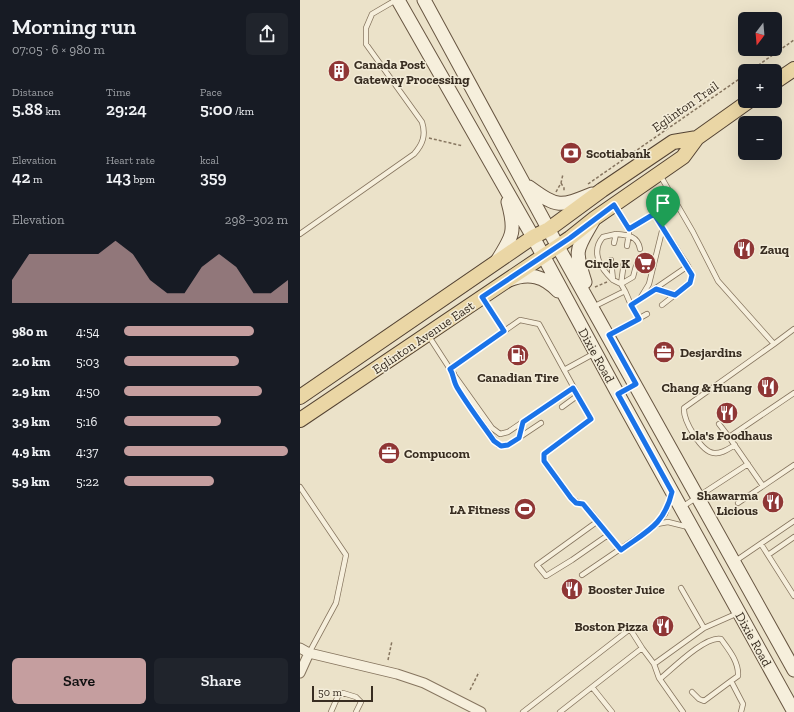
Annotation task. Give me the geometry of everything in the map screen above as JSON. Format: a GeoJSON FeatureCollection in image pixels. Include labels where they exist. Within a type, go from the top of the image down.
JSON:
{"type":"FeatureCollection","features":[{"type":"Feature","properties":{"kind":"main road","name":"Dixie Road"},"geometry":{"type":"LineString","coordinates":[[397,0],[502,181],[718,573],[790,708]]}},
{"type":"Feature","properties":{"kind":"main road","name":"Dixie Road"},"geometry":{"type":"LineString","coordinates":[[424,0],[527,186],[558,246],[609,335],[697,497],[794,670]]}},
{"type":"Feature","properties":{"kind":"main road"},"geometry":{"type":"LineString","coordinates":[[782,77],[794,69]]}},
{"type":"Feature","properties":{"kind":"main road","name":"Eglinton Avenue East"},"geometry":{"type":"LineString","coordinates":[[300,420],[558,246],[595,218],[683,157],[697,138],[739,108]]}},
{"type":"Feature","properties":{"kind":"main road","name":"Eglinton Avenue East"},"geometry":{"type":"LineString","coordinates":[[300,397],[496,264],[533,237],[549,229],[602,190],[673,142],[697,138]]}},
{"type":"Feature","properties":{"kind":"main road"},"geometry":{"type":"LineString","coordinates":[[496,264],[512,235],[513,221],[502,181]]}},
{"type":"Feature","properties":{"kind":"main road"},"geometry":{"type":"LineString","coordinates":[[527,186],[547,200],[561,204],[568,204],[602,190]]}},
{"type":"Feature","properties":{"kind":"main road"},"geometry":{"type":"LineString","coordinates":[[593,307],[578,257],[578,248],[581,239],[595,218]]}},
{"type":"Feature","properties":{"kind":"main road"},"geometry":{"type":"LineString","coordinates":[[497,286],[516,278],[536,276],[551,284],[567,301]]}},
{"type":"Feature","properties":{"kind":"main road"},"geometry":{"type":"LineString","coordinates":[[618,394],[636,384]]}},
{"type":"Feature","properties":{"kind":"main road"},"geometry":{"type":"LineString","coordinates":[[718,573],[734,562]]}},
{"type":"Feature","properties":{"kind":"street"},"geometry":{"type":"LineString","coordinates":[[300,648],[309,653],[397,674],[424,683],[481,712]]}},
{"type":"Feature","properties":{"kind":"street"},"geometry":{"type":"LineString","coordinates":[[300,674],[309,653]]}},
{"type":"Feature","properties":{"kind":"lane"},"geometry":{"type":"LineString","coordinates":[[300,234],[414,154],[420,146],[425,131],[422,122],[366,44],[366,28],[372,14],[397,0]]}},
{"type":"Feature","properties":{"kind":"lane"},"geometry":{"type":"LineString","coordinates":[[659,174],[693,232],[718,281],[774,344]]}},
{"type":"Feature","properties":{"kind":"lane"},"geometry":{"type":"LineString","coordinates":[[614,205],[629,229],[627,246]]}},
{"type":"Feature","properties":{"kind":"lane"},"geometry":{"type":"LineString","coordinates":[[629,229],[654,214],[688,266],[692,279],[690,283],[662,305]]}},
{"type":"Feature","properties":{"kind":"lane"},"geometry":{"type":"LineString","coordinates":[[638,300],[649,284],[663,227]]}},
{"type":"Feature","properties":{"kind":"lane"},"geometry":{"type":"LineString","coordinates":[[614,243],[616,234]]}},
{"type":"Feature","properties":{"kind":"lane"},"geometry":{"type":"LineString","coordinates":[[639,319],[621,284],[613,280],[600,266],[597,255],[603,237],[616,234],[628,235],[636,238],[639,242],[640,249]]}},
{"type":"Feature","properties":{"kind":"lane"},"geometry":{"type":"LineString","coordinates":[[611,260],[613,280]]}},
{"type":"Feature","properties":{"kind":"lane"},"geometry":{"type":"LineString","coordinates":[[621,284],[624,262]]}},
{"type":"Feature","properties":{"kind":"lane"},"geometry":{"type":"LineString","coordinates":[[621,284],[633,277],[636,266]]}},
{"type":"Feature","properties":{"kind":"lane"},"geometry":{"type":"LineString","coordinates":[[631,305],[688,266]]}},
{"type":"Feature","properties":{"kind":"lane"},"geometry":{"type":"LineString","coordinates":[[656,289],[675,295]]}},
{"type":"Feature","properties":{"kind":"lane"},"geometry":{"type":"LineString","coordinates":[[593,307],[625,291]]}},
{"type":"Feature","properties":{"kind":"lane"},"geometry":{"type":"LineString","coordinates":[[482,297],[504,331]]}},
{"type":"Feature","properties":{"kind":"lane"},"geometry":{"type":"LineString","coordinates":[[609,335],[646,314]]}},
{"type":"Feature","properties":{"kind":"lane"},"geometry":{"type":"LineString","coordinates":[[450,369],[520,320],[539,324],[591,419],[544,454],[543,459],[571,498],[576,503],[583,504],[621,550]]}},
{"type":"Feature","properties":{"kind":"lane"},"geometry":{"type":"LineString","coordinates":[[735,445],[721,453],[713,453],[705,450],[683,416],[684,408],[794,329]]}},
{"type":"Feature","properties":{"kind":"lane"},"geometry":{"type":"LineString","coordinates":[[427,334],[450,369],[497,433],[506,433],[573,388]]}},
{"type":"Feature","properties":{"kind":"lane"},"geometry":{"type":"LineString","coordinates":[[564,370],[596,353]]}},
{"type":"Feature","properties":{"kind":"lane"},"geometry":{"type":"LineString","coordinates":[[454,374],[454,382],[457,387],[496,443],[506,446],[541,423]]}},
{"type":"Feature","properties":{"kind":"lane"},"geometry":{"type":"LineString","coordinates":[[729,437],[794,393]]}},
{"type":"Feature","properties":{"kind":"lane"},"geometry":{"type":"LineString","coordinates":[[562,407],[578,396]]}},
{"type":"Feature","properties":{"kind":"lane"},"geometry":{"type":"LineString","coordinates":[[699,396],[704,402]]}},
{"type":"Feature","properties":{"kind":"lane"},"geometry":{"type":"LineString","coordinates":[[519,438],[523,422]]}},
{"type":"Feature","properties":{"kind":"lane"},"geometry":{"type":"LineString","coordinates":[[719,424],[763,486]]}},
{"type":"Feature","properties":{"kind":"lane"},"geometry":{"type":"LineString","coordinates":[[681,508],[748,464]]}},
{"type":"Feature","properties":{"kind":"lane"},"geometry":{"type":"LineString","coordinates":[[738,503],[794,465]]}},
{"type":"Feature","properties":{"kind":"lane"},"geometry":{"type":"LineString","coordinates":[[300,487],[346,555],[336,603],[309,653]]}},
{"type":"Feature","properties":{"kind":"lane"},"geometry":{"type":"LineString","coordinates":[[582,575],[621,550],[657,524],[665,514],[672,492]]}},
{"type":"Feature","properties":{"kind":"lane"},"geometry":{"type":"LineString","coordinates":[[598,521],[537,564],[546,576],[608,535]]}},
{"type":"Feature","properties":{"kind":"lane"},"geometry":{"type":"LineString","coordinates":[[734,562],[794,521]]}},
{"type":"Feature","properties":{"kind":"lane"},"geometry":{"type":"LineString","coordinates":[[657,524],[673,522],[693,528]]}},
{"type":"Feature","properties":{"kind":"lane"},"geometry":{"type":"LineString","coordinates":[[768,555],[794,537]]}},
{"type":"Feature","properties":{"kind":"lane"},"geometry":{"type":"LineString","coordinates":[[761,544],[794,596]]}},
{"type":"Feature","properties":{"kind":"lane"},"geometry":{"type":"LineString","coordinates":[[681,588],[704,628]]}},
{"type":"Feature","properties":{"kind":"lane"},"geometry":{"type":"LineString","coordinates":[[654,664],[704,628],[739,612]]}},
{"type":"Feature","properties":{"kind":"lane"},"geometry":{"type":"LineString","coordinates":[[523,712],[630,629],[654,664],[660,680],[683,712]]}},
{"type":"Feature","properties":{"kind":"lane"},"geometry":{"type":"LineString","coordinates":[[660,680],[693,652],[713,638],[721,638],[739,669],[738,676],[704,700],[699,699],[692,692]]}},
{"type":"Feature","properties":{"kind":"lane"},"geometry":{"type":"LineString","coordinates":[[560,712],[642,648]]}},
{"type":"Feature","properties":{"kind":"lane"},"geometry":{"type":"LineString","coordinates":[[730,681],[743,704],[741,712]]}},
{"type":"Feature","properties":{"kind":"lane"},"geometry":{"type":"LineString","coordinates":[[592,687],[612,712]]}},
{"type":"Feature","properties":{"kind":"lane"},"geometry":{"type":"LineString","coordinates":[[331,712],[338,696],[343,693],[356,697],[361,702],[356,712]]}},
{"type":"Feature","properties":{"kind":"path"},"geometry":{"type":"LineString","coordinates":[[760,64],[794,40]]}},
{"type":"Feature","properties":{"kind":"path","name":"Eglinton Trail"},"geometry":{"type":"LineString","coordinates":[[582,188],[738,80]]}},
{"type":"Feature","properties":{"kind":"path"},"geometry":{"type":"LineString","coordinates":[[424,136],[463,146]]}},
{"type":"Feature","properties":{"kind":"path"},"geometry":{"type":"LineString","coordinates":[[554,198],[561,183],[563,174]]}},
{"type":"Feature","properties":{"kind":"path"},"geometry":{"type":"LineString","coordinates":[[561,183],[564,188],[564,193]]}},
{"type":"Feature","properties":{"kind":"path"},"geometry":{"type":"LineString","coordinates":[[595,287],[613,280]]}},
{"type":"Feature","properties":{"kind":"path"},"geometry":{"type":"LineString","coordinates":[[388,660],[392,641]]}},
{"type":"Feature","properties":{"kind":"path"},"geometry":{"type":"LineString","coordinates":[[470,690],[479,672]]}},
{"type":"Feature","properties":{"kind":"place","name":"Canada Post Gateway Processing"},"geometry":{"type":"Point","coordinates":[339,71]}},
{"type":"Feature","properties":{"kind":"place","name":"Scotiabank"},"geometry":{"type":"Point","coordinates":[571,153]}},
{"type":"Feature","properties":{"kind":"place","name":"Zauq"},"geometry":{"type":"Point","coordinates":[744,249]}},
{"type":"Feature","properties":{"kind":"place","name":"Circle K"},"geometry":{"type":"Point","coordinates":[645,263]}},
{"type":"Feature","properties":{"kind":"place","name":"Desjardins"},"geometry":{"type":"Point","coordinates":[664,352]}},
{"type":"Feature","properties":{"kind":"place","name":"Canadian Tire"},"geometry":{"type":"Point","coordinates":[518,355]}},
{"type":"Feature","properties":{"kind":"place","name":"Chang & Huang"},"geometry":{"type":"Point","coordinates":[768,387]}},
{"type":"Feature","properties":{"kind":"place","name":"Lola's Foodhaus"},"geometry":{"type":"Point","coordinates":[727,413]}},
{"type":"Feature","properties":{"kind":"place","name":"Compucom"},"geometry":{"type":"Point","coordinates":[389,453]}},
{"type":"Feature","properties":{"kind":"place","name":"Shawarma Licious"},"geometry":{"type":"Point","coordinates":[773,502]}},
{"type":"Feature","properties":{"kind":"place","name":"LA Fitness"},"geometry":{"type":"Point","coordinates":[525,509]}},
{"type":"Feature","properties":{"kind":"place","name":"Booster Juice"},"geometry":{"type":"Point","coordinates":[572,589]}},
{"type":"Feature","properties":{"kind":"place","name":"Boston Pizza"},"geometry":{"type":"Point","coordinates":[663,626]}},
{"type":"Feature","properties":{"kind":"route"},"geometry":{"type":"LineString","coordinates":[[614,205],[629,229],[654,214],[663,227],[691,272],[692,279],[690,283],[675,295],[656,289],[638,300],[631,305],[639,319],[609,335],[636,384],[618,394],[672,492],[669,506],[657,524],[621,550],[583,504],[581,505],[576,503],[571,498],[543,459],[544,454],[591,419],[573,388],[523,422],[519,438],[508,445],[501,446],[494,441],[462,396],[454,382],[454,374],[450,369],[504,331],[482,297],[570,238],[614,205]]}}]}
